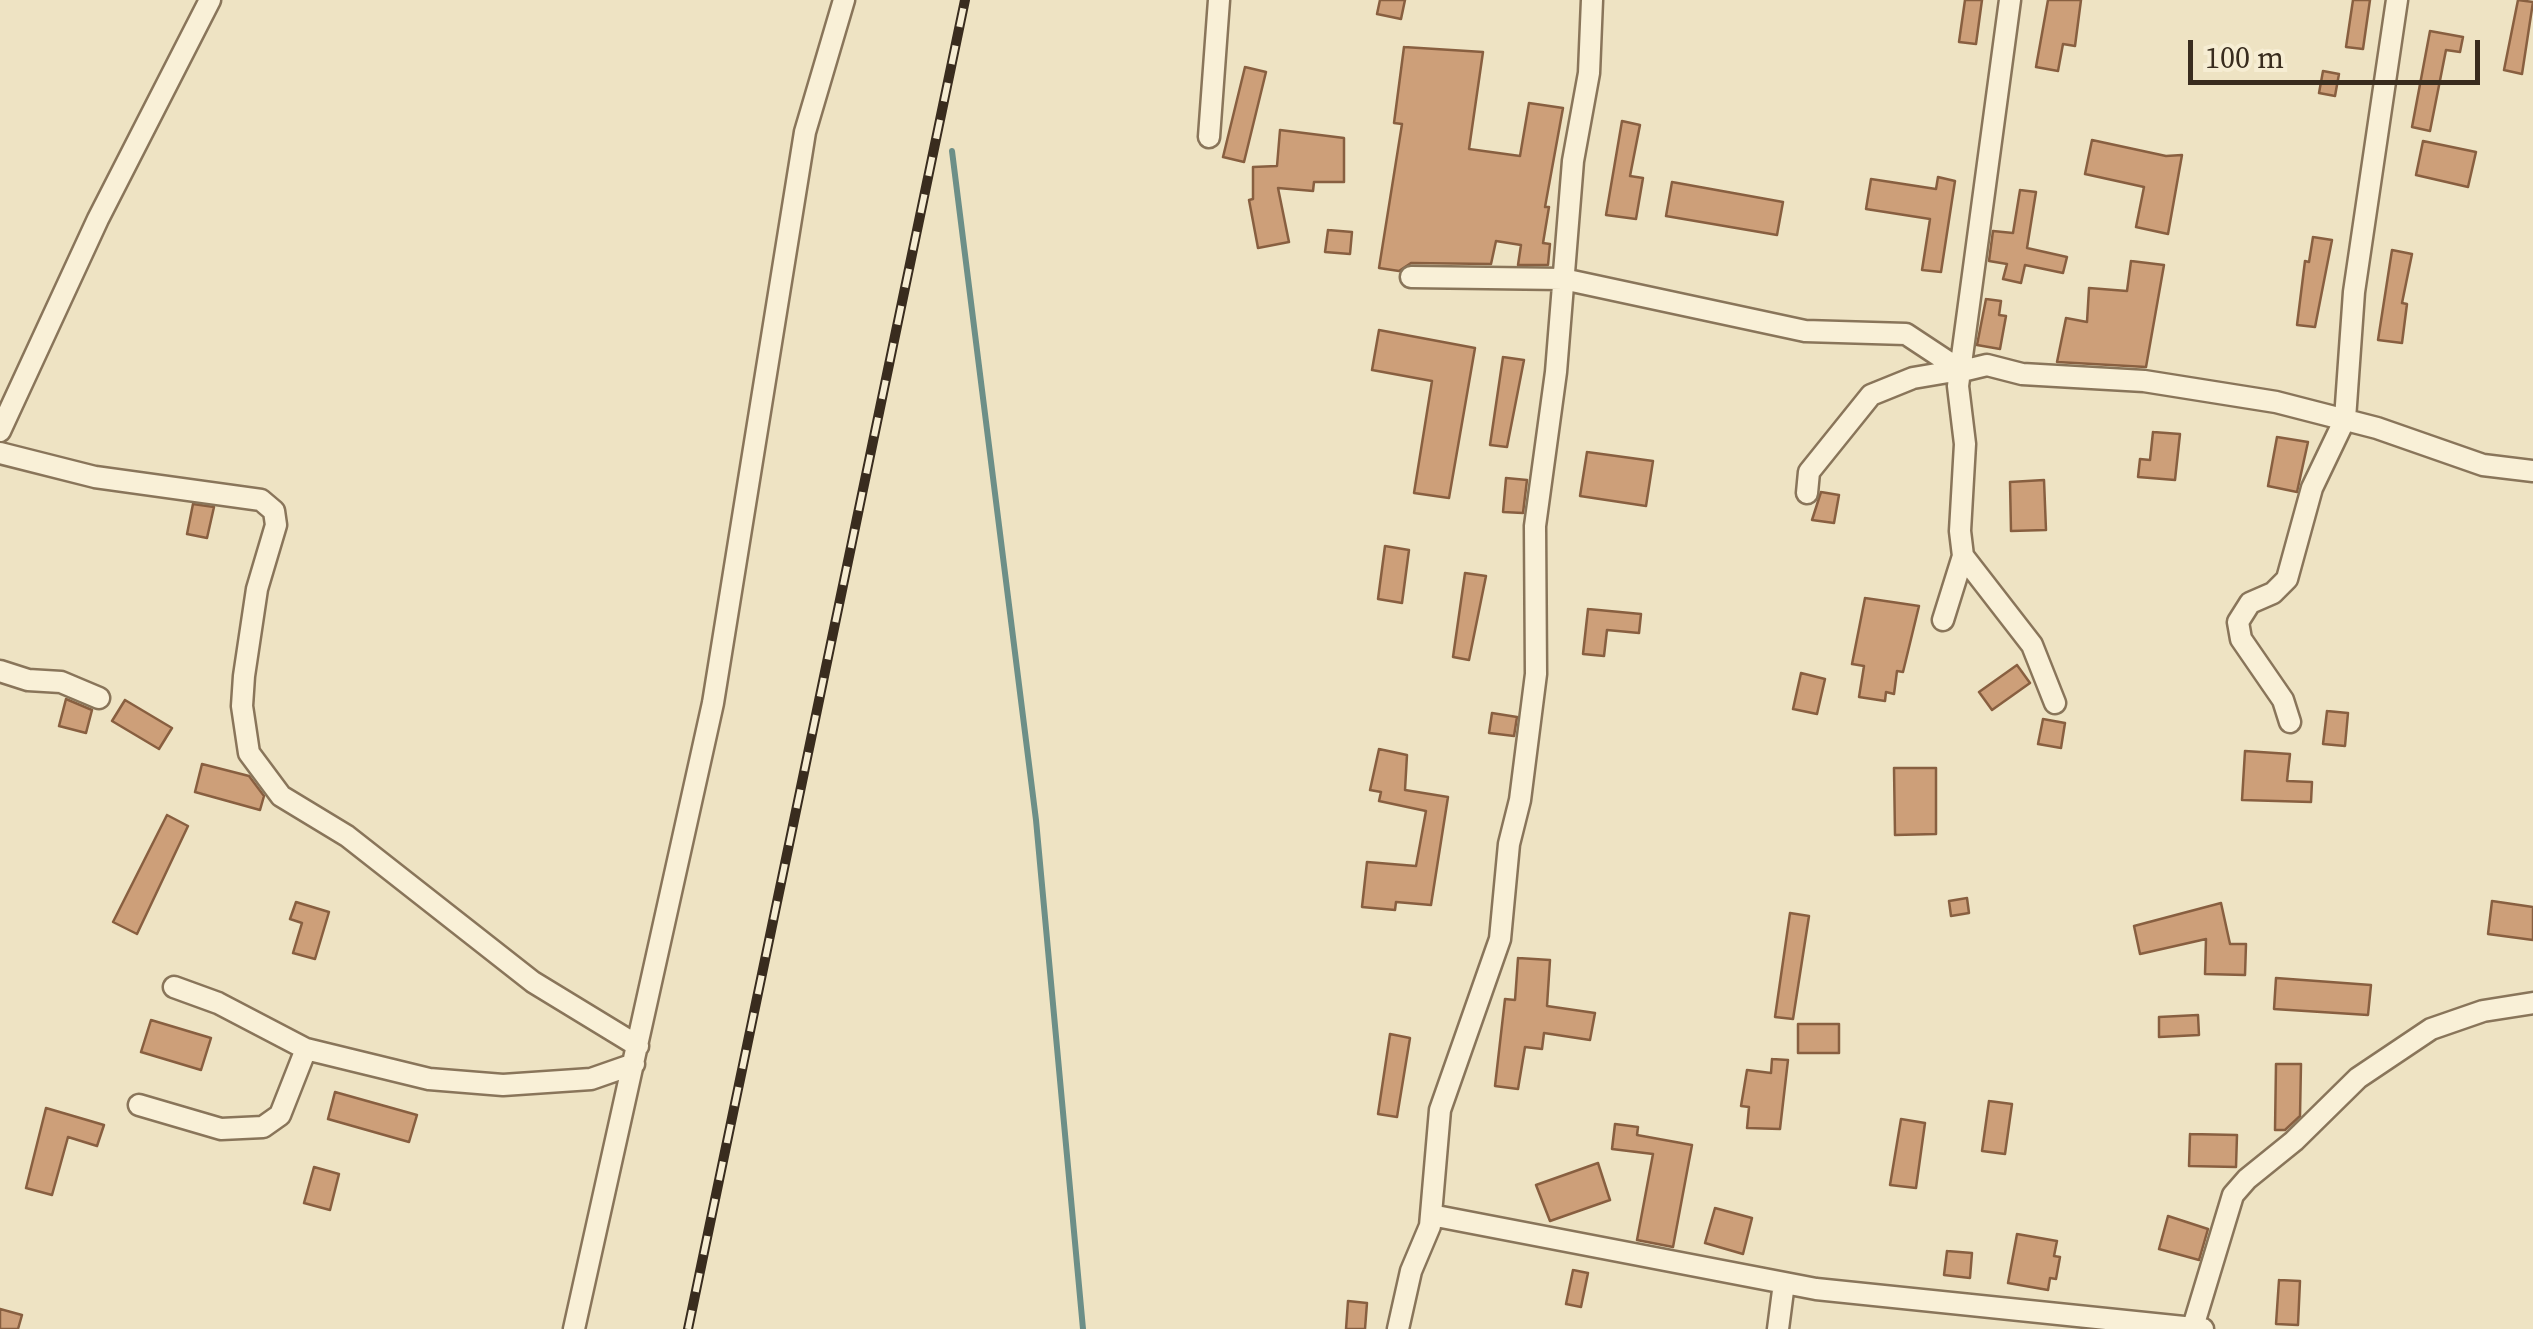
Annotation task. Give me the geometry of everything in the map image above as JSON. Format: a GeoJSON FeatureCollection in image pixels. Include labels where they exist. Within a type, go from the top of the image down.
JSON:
{"type":"FeatureCollection","features":[{"type":"Feature","properties":{"kind":"street"},"geometry":{"type":"LineString","coordinates":[[0,431],[98,219],[210,0]]}},
{"type":"Feature","properties":{"kind":"street"},"geometry":{"type":"LineString","coordinates":[[574,1329],[714,703],[795,182],[844,0]]}},
{"type":"Feature","properties":{"kind":"street"},"geometry":{"type":"LineString","coordinates":[[1209,137],[1218,0]]}},
{"type":"Feature","properties":{"kind":"street"},"geometry":{"type":"LineString","coordinates":[[1398,1329],[1431,1214],[1440,1110],[1500,939],[1509,844],[1520,800],[1536,674],[1535,526],[1556,372],[1573,161],[1589,73],[1592,0]]}},
{"type":"Feature","properties":{"kind":"street"},"geometry":{"type":"LineString","coordinates":[[1942,620],[1963,556],[1960,530],[1965,444],[1958,386],[2010,0]]}},
{"type":"Feature","properties":{"kind":"street"},"geometry":{"type":"LineString","coordinates":[[2290,722],[2283,700],[2241,639],[2238,622],[2250,604],[2287,579],[2312,488],[2345,420],[2354,292],[2398,0]]}},
{"type":"Feature","properties":{"kind":"street"},"geometry":{"type":"LineString","coordinates":[[1411,277],[1563,279],[1805,331],[1906,334],[1961,370]]}},
{"type":"Feature","properties":{"kind":"street"},"geometry":{"type":"LineString","coordinates":[[1807,493],[1809,472],[1871,395],[1913,378],[1987,365],[2022,374],[2144,381],[2276,402],[2483,464],[2533,470]]}},
{"type":"Feature","properties":{"kind":"street"},"geometry":{"type":"LineString","coordinates":[[0,453],[96,477],[261,500],[274,511],[276,525],[257,590],[244,676],[242,706],[250,753],[281,796],[347,836],[533,982],[636,1055]]}},
{"type":"Feature","properties":{"kind":"street"},"geometry":{"type":"LineString","coordinates":[[1963,556],[2032,645],[2054,704]]}},
{"type":"Feature","properties":{"kind":"street"},"geometry":{"type":"LineString","coordinates":[[0,671],[28,680],[61,682],[100,698]]}},
{"type":"Feature","properties":{"kind":"street"},"geometry":{"type":"LineString","coordinates":[[174,987],[218,1004],[306,1049],[429,1079],[504,1086],[591,1078],[636,1055]]}},
{"type":"Feature","properties":{"kind":"street"},"geometry":{"type":"LineString","coordinates":[[1431,1214],[1784,1283],[2140,1325],[2198,1328],[2233,1194],[2246,1179],[2294,1141],[2358,1078],[2431,1030],[2483,1011],[2533,1002]]}},
{"type":"Feature","properties":{"kind":"street"},"geometry":{"type":"LineString","coordinates":[[140,1105],[221,1129],[263,1127],[280,1115],[306,1049]]}},
{"type":"Feature","properties":{"kind":"street"},"geometry":{"type":"LineString","coordinates":[[1778,1329],[1784,1283]]}},
{"type":"Feature","properties":{"kind":"building"},"geometry":{"type":"Polygon","coordinates":[[[1380,0],[1405,0],[1401,19],[1377,14],[1380,0]]]}},
{"type":"Feature","properties":{"kind":"building"},"geometry":{"type":"Polygon","coordinates":[[[1965,0],[1982,0],[1976,44],[1959,42],[1965,0]]]}},
{"type":"Feature","properties":{"kind":"building"},"geometry":{"type":"Polygon","coordinates":[[[2048,0],[2081,0],[2075,46],[2063,44],[2058,71],[2036,67],[2048,0]]]}},
{"type":"Feature","properties":{"kind":"building"},"geometry":{"type":"Polygon","coordinates":[[[2353,0],[2370,0],[2363,49],[2346,47],[2353,0]]]}},
{"type":"Feature","properties":{"kind":"building"},"geometry":{"type":"Polygon","coordinates":[[[2518,0],[2533,2],[2522,74],[2504,70],[2518,0]]]}},
{"type":"Feature","properties":{"kind":"building"},"geometry":{"type":"Polygon","coordinates":[[[2430,31],[2463,37],[2460,52],[2446,50],[2430,131],[2412,127],[2430,31]]]}},
{"type":"Feature","properties":{"kind":"building"},"geometry":{"type":"Polygon","coordinates":[[[1404,47],[1483,52],[1469,149],[1520,156],[1529,103],[1563,108],[1545,207],[1549,207],[1543,243],[1550,244],[1548,265],[1518,265],[1521,245],[1496,241],[1491,264],[1411,263],[1399,271],[1379,268],[1402,124],[1394,123],[1404,47]]]}},
{"type":"Feature","properties":{"kind":"building"},"geometry":{"type":"Polygon","coordinates":[[[1245,67],[1266,72],[1244,162],[1223,157],[1245,67]]]}},
{"type":"Feature","properties":{"kind":"building"},"geometry":{"type":"Polygon","coordinates":[[[2323,71],[2339,74],[2335,96],[2319,93],[2323,71]]]}},
{"type":"Feature","properties":{"kind":"building"},"geometry":{"type":"Polygon","coordinates":[[[1622,121],[1640,125],[1630,176],[1643,178],[1636,219],[1606,215],[1622,121]]]}},
{"type":"Feature","properties":{"kind":"building"},"geometry":{"type":"Polygon","coordinates":[[[1280,130],[1344,138],[1344,182],[1314,182],[1313,191],[1278,188],[1289,242],[1258,248],[1249,200],[1253,199],[1253,167],[1277,166],[1280,130]]]}},
{"type":"Feature","properties":{"kind":"building"},"geometry":{"type":"Polygon","coordinates":[[[2092,140],[2166,156],[2182,155],[2168,234],[2136,227],[2144,187],[2085,174],[2092,140]]]}},
{"type":"Feature","properties":{"kind":"building"},"geometry":{"type":"Polygon","coordinates":[[[2423,141],[2476,152],[2468,187],[2416,175],[2423,141]]]}},
{"type":"Feature","properties":{"kind":"building"},"geometry":{"type":"Polygon","coordinates":[[[1938,177],[1955,181],[1941,272],[1922,270],[1930,219],[1866,209],[1871,179],[1936,189],[1938,177]]]}},
{"type":"Feature","properties":{"kind":"building"},"geometry":{"type":"Polygon","coordinates":[[[1672,182],[1783,202],[1777,235],[1666,216],[1672,182]]]}},
{"type":"Feature","properties":{"kind":"building"},"geometry":{"type":"Polygon","coordinates":[[[2020,190],[2036,192],[2027,248],[2067,257],[2063,273],[2025,265],[2021,283],[2003,279],[2007,264],[1989,261],[1993,231],[2013,233],[2020,190]]]}},
{"type":"Feature","properties":{"kind":"building"},"geometry":{"type":"Polygon","coordinates":[[[1328,230],[1352,232],[1350,254],[1325,252],[1328,230]]]}},
{"type":"Feature","properties":{"kind":"building"},"geometry":{"type":"Polygon","coordinates":[[[2313,237],[2332,240],[2315,327],[2297,325],[2305,261],[2309,262],[2313,237]]]}},
{"type":"Feature","properties":{"kind":"building"},"geometry":{"type":"Polygon","coordinates":[[[2392,250],[2412,254],[2402,303],[2407,304],[2402,343],[2378,340],[2392,250]]]}},
{"type":"Feature","properties":{"kind":"building"},"geometry":{"type":"Polygon","coordinates":[[[2131,261],[2164,265],[2146,367],[2057,362],[2066,318],[2087,322],[2089,288],[2127,291],[2131,261]]]}},
{"type":"Feature","properties":{"kind":"building"},"geometry":{"type":"Polygon","coordinates":[[[1986,299],[2001,301],[1999,315],[2006,316],[2000,349],[1977,345],[1986,299]]]}},
{"type":"Feature","properties":{"kind":"building"},"geometry":{"type":"Polygon","coordinates":[[[1379,330],[1475,348],[1449,498],[1414,493],[1432,381],[1372,370],[1379,330]]]}},
{"type":"Feature","properties":{"kind":"building"},"geometry":{"type":"Polygon","coordinates":[[[1503,357],[1524,360],[1507,447],[1490,445],[1503,357]]]}},
{"type":"Feature","properties":{"kind":"building"},"geometry":{"type":"Polygon","coordinates":[[[2153,432],[2180,434],[2175,480],[2138,477],[2140,459],[2150,460],[2153,432]]]}},
{"type":"Feature","properties":{"kind":"building"},"geometry":{"type":"Polygon","coordinates":[[[2277,437],[2308,442],[2297,492],[2268,486],[2277,437]]]}},
{"type":"Feature","properties":{"kind":"building"},"geometry":{"type":"Polygon","coordinates":[[[1587,452],[1653,461],[1646,506],[1580,496],[1587,452]]]}},
{"type":"Feature","properties":{"kind":"building"},"geometry":{"type":"Polygon","coordinates":[[[1506,478],[1527,480],[1523,513],[1503,512],[1506,478]]]}},
{"type":"Feature","properties":{"kind":"building"},"geometry":{"type":"Polygon","coordinates":[[[2044,480],[2046,530],[2011,531],[2010,482],[2044,480]]]}},
{"type":"Feature","properties":{"kind":"building"},"geometry":{"type":"Polygon","coordinates":[[[1821,492],[1839,495],[1834,523],[1812,520],[1821,492]]]}},
{"type":"Feature","properties":{"kind":"building"},"geometry":{"type":"Polygon","coordinates":[[[193,504],[214,507],[207,538],[187,534],[193,504]]]}},
{"type":"Feature","properties":{"kind":"building"},"geometry":{"type":"Polygon","coordinates":[[[1385,546],[1409,550],[1402,603],[1378,599],[1385,546]]]}},
{"type":"Feature","properties":{"kind":"building"},"geometry":{"type":"Polygon","coordinates":[[[1465,573],[1486,576],[1469,660],[1453,657],[1465,573]]]}},
{"type":"Feature","properties":{"kind":"building"},"geometry":{"type":"Polygon","coordinates":[[[1865,598],[1919,606],[1903,672],[1897,671],[1894,694],[1886,692],[1885,701],[1859,697],[1864,666],[1852,664],[1865,598]]]}},
{"type":"Feature","properties":{"kind":"building"},"geometry":{"type":"Polygon","coordinates":[[[1588,609],[1641,614],[1639,633],[1607,630],[1604,656],[1583,654],[1588,609]]]}},
{"type":"Feature","properties":{"kind":"building"},"geometry":{"type":"Polygon","coordinates":[[[2017,665],[2030,683],[1992,710],[1979,692],[2017,665]]]}},
{"type":"Feature","properties":{"kind":"building"},"geometry":{"type":"Polygon","coordinates":[[[1801,673],[1825,679],[1817,714],[1793,709],[1801,673]]]}},
{"type":"Feature","properties":{"kind":"building"},"geometry":{"type":"Polygon","coordinates":[[[66,699],[92,710],[86,733],[59,726],[66,699]]]}},
{"type":"Feature","properties":{"kind":"building"},"geometry":{"type":"Polygon","coordinates":[[[125,700],[172,728],[159,749],[112,721],[125,700]]]}},
{"type":"Feature","properties":{"kind":"building"},"geometry":{"type":"Polygon","coordinates":[[[2327,711],[2348,713],[2345,746],[2323,744],[2327,711]]]}},
{"type":"Feature","properties":{"kind":"building"},"geometry":{"type":"Polygon","coordinates":[[[1492,713],[1517,717],[1514,736],[1489,733],[1492,713]]]}},
{"type":"Feature","properties":{"kind":"building"},"geometry":{"type":"Polygon","coordinates":[[[2043,719],[2065,723],[2061,748],[2038,744],[2043,719]]]}},
{"type":"Feature","properties":{"kind":"building"},"geometry":{"type":"Polygon","coordinates":[[[1379,749],[1407,755],[1405,790],[1448,797],[1431,905],[1396,902],[1395,910],[1362,907],[1367,862],[1416,866],[1426,811],[1379,801],[1381,792],[1370,790],[1379,749]]]}},
{"type":"Feature","properties":{"kind":"building"},"geometry":{"type":"Polygon","coordinates":[[[2245,751],[2290,754],[2287,781],[2312,782],[2311,802],[2242,800],[2245,751]]]}},
{"type":"Feature","properties":{"kind":"building"},"geometry":{"type":"Polygon","coordinates":[[[202,764],[249,776],[264,796],[260,810],[195,792],[202,764]]]}},
{"type":"Feature","properties":{"kind":"building"},"geometry":{"type":"Polygon","coordinates":[[[1894,768],[1936,768],[1936,834],[1895,835],[1894,768]]]}},
{"type":"Feature","properties":{"kind":"building"},"geometry":{"type":"Polygon","coordinates":[[[167,815],[188,826],[137,934],[113,922],[167,815]]]}},
{"type":"Feature","properties":{"kind":"building"},"geometry":{"type":"Polygon","coordinates":[[[1967,898],[1969,913],[1951,916],[1949,901],[1967,898]]]}},
{"type":"Feature","properties":{"kind":"building"},"geometry":{"type":"Polygon","coordinates":[[[2492,901],[2533,907],[2533,940],[2488,934],[2492,901]]]}},
{"type":"Feature","properties":{"kind":"building"},"geometry":{"type":"Polygon","coordinates":[[[296,902],[329,912],[315,959],[293,953],[302,923],[290,919],[296,902]]]}},
{"type":"Feature","properties":{"kind":"building"},"geometry":{"type":"Polygon","coordinates":[[[2221,903],[2230,944],[2246,944],[2245,975],[2205,974],[2206,939],[2140,954],[2134,926],[2221,903]]]}},
{"type":"Feature","properties":{"kind":"building"},"geometry":{"type":"Polygon","coordinates":[[[1790,913],[1809,916],[1793,1019],[1775,1017],[1790,913]]]}},
{"type":"Feature","properties":{"kind":"building"},"geometry":{"type":"Polygon","coordinates":[[[1518,958],[1550,960],[1547,1006],[1595,1013],[1590,1040],[1544,1033],[1542,1049],[1525,1047],[1518,1089],[1495,1086],[1505,999],[1515,1000],[1518,958]]]}},
{"type":"Feature","properties":{"kind":"building"},"geometry":{"type":"Polygon","coordinates":[[[2276,978],[2371,985],[2368,1015],[2274,1009],[2276,978]]]}},
{"type":"Feature","properties":{"kind":"building"},"geometry":{"type":"Polygon","coordinates":[[[2198,1015],[2199,1035],[2159,1037],[2159,1017],[2198,1015]]]}},
{"type":"Feature","properties":{"kind":"building"},"geometry":{"type":"Polygon","coordinates":[[[151,1020],[211,1038],[201,1070],[141,1052],[151,1020]]]}},
{"type":"Feature","properties":{"kind":"building"},"geometry":{"type":"Polygon","coordinates":[[[1798,1024],[1839,1024],[1839,1053],[1798,1053],[1798,1024]]]}},
{"type":"Feature","properties":{"kind":"building"},"geometry":{"type":"Polygon","coordinates":[[[1390,1034],[1410,1038],[1397,1117],[1378,1114],[1390,1034]]]}},
{"type":"Feature","properties":{"kind":"building"},"geometry":{"type":"Polygon","coordinates":[[[1772,1059],[1788,1060],[1780,1129],[1747,1128],[1749,1107],[1741,1106],[1747,1070],[1771,1073],[1772,1059]]]}},
{"type":"Feature","properties":{"kind":"building"},"geometry":{"type":"Polygon","coordinates":[[[2276,1064],[2301,1064],[2300,1116],[2285,1130],[2275,1130],[2276,1064]]]}},
{"type":"Feature","properties":{"kind":"building"},"geometry":{"type":"Polygon","coordinates":[[[335,1092],[417,1115],[409,1142],[328,1119],[335,1092]]]}},
{"type":"Feature","properties":{"kind":"building"},"geometry":{"type":"Polygon","coordinates":[[[1989,1101],[2012,1104],[2005,1154],[1982,1151],[1989,1101]]]}},
{"type":"Feature","properties":{"kind":"building"},"geometry":{"type":"Polygon","coordinates":[[[46,1108],[104,1125],[97,1146],[68,1137],[52,1195],[26,1188],[46,1108]]]}},
{"type":"Feature","properties":{"kind":"building"},"geometry":{"type":"Polygon","coordinates":[[[1901,1119],[1925,1123],[1916,1188],[1890,1185],[1901,1119]]]}},
{"type":"Feature","properties":{"kind":"building"},"geometry":{"type":"Polygon","coordinates":[[[1615,1124],[1638,1127],[1637,1135],[1692,1145],[1673,1247],[1637,1240],[1653,1154],[1612,1149],[1615,1124]]]}},
{"type":"Feature","properties":{"kind":"building"},"geometry":{"type":"Polygon","coordinates":[[[2190,1134],[2237,1135],[2236,1167],[2189,1166],[2190,1134]]]}},
{"type":"Feature","properties":{"kind":"building"},"geometry":{"type":"Polygon","coordinates":[[[1598,1163],[1610,1200],[1550,1221],[1536,1185],[1598,1163]]]}},
{"type":"Feature","properties":{"kind":"building"},"geometry":{"type":"Polygon","coordinates":[[[314,1167],[339,1174],[330,1210],[304,1203],[314,1167]]]}},
{"type":"Feature","properties":{"kind":"building"},"geometry":{"type":"Polygon","coordinates":[[[1715,1208],[1752,1218],[1743,1254],[1705,1243],[1715,1208]]]}},
{"type":"Feature","properties":{"kind":"building"},"geometry":{"type":"Polygon","coordinates":[[[2168,1216],[2208,1229],[2199,1260],[2159,1249],[2168,1216]]]}},
{"type":"Feature","properties":{"kind":"building"},"geometry":{"type":"Polygon","coordinates":[[[2017,1234],[2057,1241],[2054,1256],[2060,1257],[2056,1279],[2050,1278],[2048,1290],[2008,1283],[2017,1234]]]}},
{"type":"Feature","properties":{"kind":"building"},"geometry":{"type":"Polygon","coordinates":[[[1947,1251],[1972,1253],[1970,1278],[1944,1275],[1947,1251]]]}},
{"type":"Feature","properties":{"kind":"building"},"geometry":{"type":"Polygon","coordinates":[[[1573,1270],[1588,1273],[1581,1307],[1566,1304],[1573,1270]]]}},
{"type":"Feature","properties":{"kind":"building"},"geometry":{"type":"Polygon","coordinates":[[[2279,1280],[2300,1281],[2298,1325],[2276,1324],[2279,1280]]]}},
{"type":"Feature","properties":{"kind":"building"},"geometry":{"type":"Polygon","coordinates":[[[1348,1301],[1367,1303],[1365,1329],[1346,1329],[1348,1301]]]}},
{"type":"Feature","properties":{"kind":"building"},"geometry":{"type":"Polygon","coordinates":[[[0,1309],[22,1315],[18,1329],[0,1329],[0,1309]]]}},
{"type":"Feature","properties":{"kind":"waterway"},"geometry":{"type":"LineString","coordinates":[[952,151],[1036,820],[1083,1329]]}},
{"type":"Feature","properties":{"kind":"railway"},"geometry":{"type":"LineString","coordinates":[[688,1329],[965,0]]}}]}
